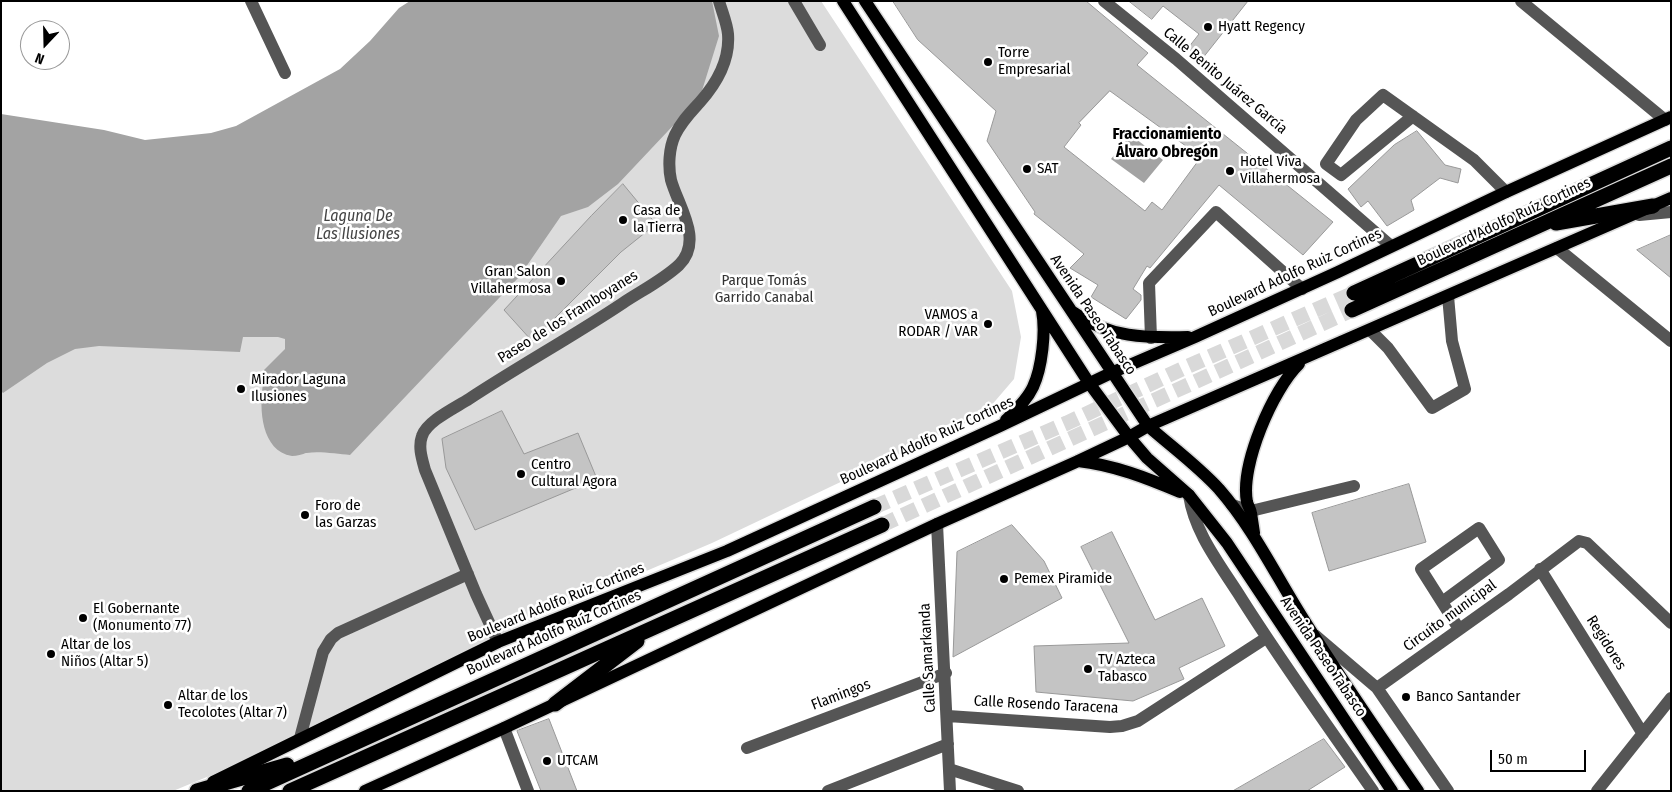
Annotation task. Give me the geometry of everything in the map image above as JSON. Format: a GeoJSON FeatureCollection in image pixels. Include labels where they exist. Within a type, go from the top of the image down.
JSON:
{"type":"FeatureCollection","features":[{"type":"Feature","properties":{"kind":"highway","name":"Boulevard Adolfo Ruíz Cortines"},"geometry":{"type":"LineString","coordinates":[[1354,293],[1671,148]]}},
{"type":"Feature","properties":{"kind":"highway","name":"Boulevard Adolfo Ruíz Cortines"},"geometry":{"type":"LineString","coordinates":[[1352,310],[1671,166]]}},
{"type":"Feature","properties":{"kind":"highway"},"geometry":{"type":"LineString","coordinates":[[1535,227],[1653,206]]}},
{"type":"Feature","properties":{"kind":"highway","name":"Boulevard Adolfo Ruíz Cortines"},"geometry":{"type":"LineString","coordinates":[[249,791],[874,507]]}},
{"type":"Feature","properties":{"kind":"highway"},"geometry":{"type":"LineString","coordinates":[[290,791],[882,525]]}},
{"type":"Feature","properties":{"kind":"highway"},"geometry":{"type":"LineString","coordinates":[[555,704],[657,626]]}},
{"type":"Feature","properties":{"kind":"highway"},"geometry":{"type":"LineString","coordinates":[[196,791],[334,752]]}},
{"type":"Feature","properties":{"kind":"main road","name":"Avenida Paseo Tabasco"},"geometry":{"type":"LineString","coordinates":[[844,1],[1089,383],[1147,458],[1189,495],[1228,542],[1392,791]]}},
{"type":"Feature","properties":{"kind":"main road","name":"Avenida Paseo Tabasco"},"geometry":{"type":"LineString","coordinates":[[865,1],[1148,426],[1207,476],[1254,535],[1362,711],[1418,791]]}},
{"type":"Feature","properties":{"kind":"main road","name":"Boulevard Adolfo Ruiz Cortines"},"geometry":{"type":"LineString","coordinates":[[196,791],[300,738],[498,642],[727,551],[1000,426],[1089,383],[1302,289],[1506,192],[1668,119]]}},
{"type":"Feature","properties":{"kind":"main road"},"geometry":{"type":"LineString","coordinates":[[365,791],[504,728],[937,524],[1078,461],[1148,426],[1671,198]]}},
{"type":"Feature","properties":{"kind":"main road"},"geometry":{"type":"LineString","coordinates":[[1000,426],[1027,397],[1033,386],[1037,374],[1044,332],[1042,308]]}},
{"type":"Feature","properties":{"kind":"main road"},"geometry":{"type":"LineString","coordinates":[[1069,309],[1098,326],[1126,335],[1151,338],[1195,337]]}},
{"type":"Feature","properties":{"kind":"main road"},"geometry":{"type":"LineString","coordinates":[[1254,535],[1251,511],[1247,503],[1248,478],[1257,439],[1280,389],[1303,359]]}},
{"type":"Feature","properties":{"kind":"main road"},"geometry":{"type":"LineString","coordinates":[[1078,461],[1100,464],[1131,472],[1189,495]]}},
{"type":"Feature","properties":{"kind":"street"},"geometry":{"type":"LineString","coordinates":[[251,1],[286,74]]}},
{"type":"Feature","properties":{"kind":"street","name":"Paseo de los Framboyanes"},"geometry":{"type":"LineString","coordinates":[[498,642],[426,470],[420,451],[422,436],[434,422],[508,373],[594,322],[657,281],[681,262],[689,242],[688,224],[671,179],[670,154],[678,128],[711,88],[720,74],[725,61],[728,35],[719,1]]}},
{"type":"Feature","properties":{"kind":"street"},"geometry":{"type":"LineString","coordinates":[[794,1],[820,45]]}},
{"type":"Feature","properties":{"kind":"street","name":"Calle Benito Juárez García"},"geometry":{"type":"LineString","coordinates":[[1104,1],[1176,60],[1392,246]]}},
{"type":"Feature","properties":{"kind":"street"},"geometry":{"type":"LineString","coordinates":[[1521,1],[1668,119]]}},
{"type":"Feature","properties":{"kind":"street"},"geometry":{"type":"LineString","coordinates":[[1413,116],[1341,175],[1326,164],[1356,120],[1383,95],[1413,116],[1474,160],[1506,192]]}},
{"type":"Feature","properties":{"kind":"street"},"geometry":{"type":"LineString","coordinates":[[1151,338],[1149,283],[1216,212],[1302,289]]}},
{"type":"Feature","properties":{"kind":"street"},"geometry":{"type":"LineString","coordinates":[[1634,215],[1671,212]]}},
{"type":"Feature","properties":{"kind":"street"},"geometry":{"type":"LineString","coordinates":[[1557,248],[1671,342]]}},
{"type":"Feature","properties":{"kind":"street"},"geometry":{"type":"LineString","coordinates":[[1370,330],[1388,348],[1432,408],[1465,389],[1452,341],[1448,296]]}},
{"type":"Feature","properties":{"kind":"street"},"geometry":{"type":"LineString","coordinates":[[1232,505],[1251,511],[1354,486]]}},
{"type":"Feature","properties":{"kind":"street"},"geometry":{"type":"LineString","coordinates":[[1189,495],[1194,520],[1209,547],[1266,638],[1373,791]]}},
{"type":"Feature","properties":{"kind":"street","name":"Calle Samarkanda"},"geometry":{"type":"LineString","coordinates":[[937,524],[946,673],[950,791]]}},
{"type":"Feature","properties":{"kind":"street"},"geometry":{"type":"LineString","coordinates":[[1442,602],[1499,560],[1479,528],[1422,570],[1442,602],[1459,629]]}},
{"type":"Feature","properties":{"kind":"street","name":"Circuíto municipal"},"geometry":{"type":"LineString","coordinates":[[1377,688],[1579,541],[1587,543],[1671,623]]}},
{"type":"Feature","properties":{"kind":"street","name":"Regidores"},"geometry":{"type":"LineString","coordinates":[[1540,569],[1643,734]]}},
{"type":"Feature","properties":{"kind":"street"},"geometry":{"type":"LineString","coordinates":[[300,738],[323,652],[331,639],[338,633],[468,574]]}},
{"type":"Feature","properties":{"kind":"street","name":"Avenida Paseo Tabasco"},"geometry":{"type":"LineString","coordinates":[[1311,630],[1377,688],[1448,791]]}},
{"type":"Feature","properties":{"kind":"street","name":"Calle Rosendo Taracena"},"geometry":{"type":"LineString","coordinates":[[948,716],[1116,727],[1128,725],[1151,713],[1266,638]]}},
{"type":"Feature","properties":{"kind":"street","name":"Flamingos"},"geometry":{"type":"LineString","coordinates":[[747,748],[946,673]]}},
{"type":"Feature","properties":{"kind":"street"},"geometry":{"type":"LineString","coordinates":[[1597,791],[1671,698]]}},
{"type":"Feature","properties":{"kind":"street"},"geometry":{"type":"LineString","coordinates":[[504,728],[528,791]]}},
{"type":"Feature","properties":{"kind":"street"},"geometry":{"type":"LineString","coordinates":[[828,791],[948,744]]}},
{"type":"Feature","properties":{"kind":"street"},"geometry":{"type":"LineString","coordinates":[[949,769],[1018,791]]}},
{"type":"Feature","properties":{"kind":"green space","name":"Parque Tomás Garrido Canabal"},"geometry":{"type":"Polygon","coordinates":[[[682,1],[821,1],[1012,291],[1021,337],[1014,379],[984,414],[712,543],[510,629],[320,724],[289,743],[173,791],[1,791],[1,336],[285,332],[287,347],[281,452],[305,454],[322,446],[682,1]]]}},
{"type":"Feature","properties":{"kind":"water","name":"Laguna De Las Ilusiones"},"geometry":{"type":"Polygon","coordinates":[[[410,1],[712,1],[719,36],[700,97],[618,184],[588,207],[561,216],[519,277],[350,455],[317,452],[292,456],[274,446],[268,438],[264,428],[261,405],[263,384],[265,383],[264,370],[285,349],[285,339],[278,337],[243,337],[240,352],[99,346],[75,349],[47,363],[3,393],[1,391],[1,114],[104,130],[145,140],[211,133],[236,126],[340,69],[370,41],[399,8],[410,1]]]}},
{"type":"Feature","properties":{"kind":"water"},"geometry":{"type":"Polygon","coordinates":[[[1131,135],[1163,160],[1144,183],[1111,159],[1131,135]]]}},
{"type":"Feature","properties":{"kind":"building"},"geometry":{"type":"Polygon","coordinates":[[[893,1],[1086,1],[1148,53],[1137,65],[1333,222],[1303,255],[1219,185],[1150,268],[1147,266],[1133,289],[1141,295],[1141,300],[1126,319],[1091,297],[1098,285],[1070,268],[1084,254],[1034,214],[1035,212],[987,141],[996,111],[918,40],[893,1]],[[1110,91],[1079,123],[1081,125],[1064,147],[1145,211],[1152,202],[1162,210],[1201,157],[1110,91]]]}},
{"type":"Feature","properties":{"kind":"building","name":"Hyatt Regency"},"geometry":{"type":"Polygon","coordinates":[[[1129,1],[1248,1],[1202,59],[1188,48],[1199,34],[1163,6],[1152,19],[1129,1]]]}},
{"type":"Feature","properties":{"kind":"building"},"geometry":{"type":"Polygon","coordinates":[[[1417,131],[1445,165],[1461,169],[1458,183],[1440,178],[1411,200],[1414,210],[1387,226],[1368,201],[1361,207],[1348,189],[1394,145],[1417,131]]]}},
{"type":"Feature","properties":{"kind":"building","name":"Gran Salon Villahermosa"},"geometry":{"type":"Polygon","coordinates":[[[623,184],[656,224],[621,252],[532,341],[504,310],[623,184]]]}},
{"type":"Feature","properties":{"kind":"building"},"geometry":{"type":"Polygon","coordinates":[[[1671,235],[1671,278],[1637,250],[1671,235]]]}},
{"type":"Feature","properties":{"kind":"building","name":"Centro Cultural Agora"},"geometry":{"type":"Polygon","coordinates":[[[502,411],[524,454],[578,433],[597,479],[475,530],[446,468],[442,439],[502,411]]]}},
{"type":"Feature","properties":{"kind":"building"},"geometry":{"type":"Polygon","coordinates":[[[1409,484],[1426,542],[1329,571],[1312,513],[1409,484]]]}},
{"type":"Feature","properties":{"kind":"building","name":"Pemex Piramide"},"geometry":{"type":"Polygon","coordinates":[[[1012,525],[1044,561],[1062,598],[953,657],[957,552],[1012,525]]]}},
{"type":"Feature","properties":{"kind":"building"},"geometry":{"type":"Polygon","coordinates":[[[1112,532],[1155,620],[1202,598],[1225,646],[1179,668],[1184,679],[1133,701],[1036,692],[1034,646],[1129,643],[1081,547],[1112,532]]]}},
{"type":"Feature","properties":{"kind":"building","name":"UTCAM"},"geometry":{"type":"Polygon","coordinates":[[[549,719],[577,791],[541,791],[517,731],[549,719]]]}},
{"type":"Feature","properties":{"kind":"building"},"geometry":{"type":"Polygon","coordinates":[[[1324,739],[1345,767],[1307,791],[1233,791],[1324,739]]]}},
{"type":"Feature","properties":{"kind":"tunnel"},"geometry":{"type":"LineString","coordinates":[[874,507],[1067,423],[1184,368],[1354,293]]}},
{"type":"Feature","properties":{"kind":"tunnel"},"geometry":{"type":"LineString","coordinates":[[882,525],[1352,310]]}},
{"type":"Feature","properties":{"kind":"place","name":"Hyatt Regency"},"geometry":{"type":"Point","coordinates":[1208,27]}},
{"type":"Feature","properties":{"kind":"place","name":"Torre Empresarial"},"geometry":{"type":"Point","coordinates":[988,62]}},
{"type":"Feature","properties":{"kind":"place","name":"SAT"},"geometry":{"type":"Point","coordinates":[1027,169]}},
{"type":"Feature","properties":{"kind":"place","name":"Hotel Viva Villahermosa"},"geometry":{"type":"Point","coordinates":[1230,171]}},
{"type":"Feature","properties":{"kind":"place","name":"Casa de la Tierra"},"geometry":{"type":"Point","coordinates":[623,220]}},
{"type":"Feature","properties":{"kind":"place","name":"Gran Salon Villahermosa"},"geometry":{"type":"Point","coordinates":[561,281]}},
{"type":"Feature","properties":{"kind":"place","name":"VAMOS a RODAR / VAR"},"geometry":{"type":"Point","coordinates":[988,324]}},
{"type":"Feature","properties":{"kind":"place","name":"Mirador Laguna Ilusiones"},"geometry":{"type":"Point","coordinates":[241,389]}},
{"type":"Feature","properties":{"kind":"place","name":"Centro Cultural Agora"},"geometry":{"type":"Point","coordinates":[521,474]}},
{"type":"Feature","properties":{"kind":"place","name":"Foro de las Garzas"},"geometry":{"type":"Point","coordinates":[305,515]}},
{"type":"Feature","properties":{"kind":"place","name":"Pemex Piramide"},"geometry":{"type":"Point","coordinates":[1004,579]}},
{"type":"Feature","properties":{"kind":"place","name":"El Gobernante (Monumento 77)"},"geometry":{"type":"Point","coordinates":[83,618]}},
{"type":"Feature","properties":{"kind":"place","name":"Altar de los Niños (Altar 5)"},"geometry":{"type":"Point","coordinates":[51,654]}},
{"type":"Feature","properties":{"kind":"place","name":"TV Azteca Tabasco"},"geometry":{"type":"Point","coordinates":[1088,669]}},
{"type":"Feature","properties":{"kind":"place","name":"Banco Santander"},"geometry":{"type":"Point","coordinates":[1406,697]}},
{"type":"Feature","properties":{"kind":"place","name":"Altar de los Tecolotes (Altar 7)"},"geometry":{"type":"Point","coordinates":[168,705]}},
{"type":"Feature","properties":{"kind":"place","name":"UTCAM"},"geometry":{"type":"Point","coordinates":[547,761]}},
{"type":"Feature","properties":{"kind":"district","name":"Fraccionamiento Álvaro Obregón"},"geometry":{"type":"Point","coordinates":[1167,144]}}]}
